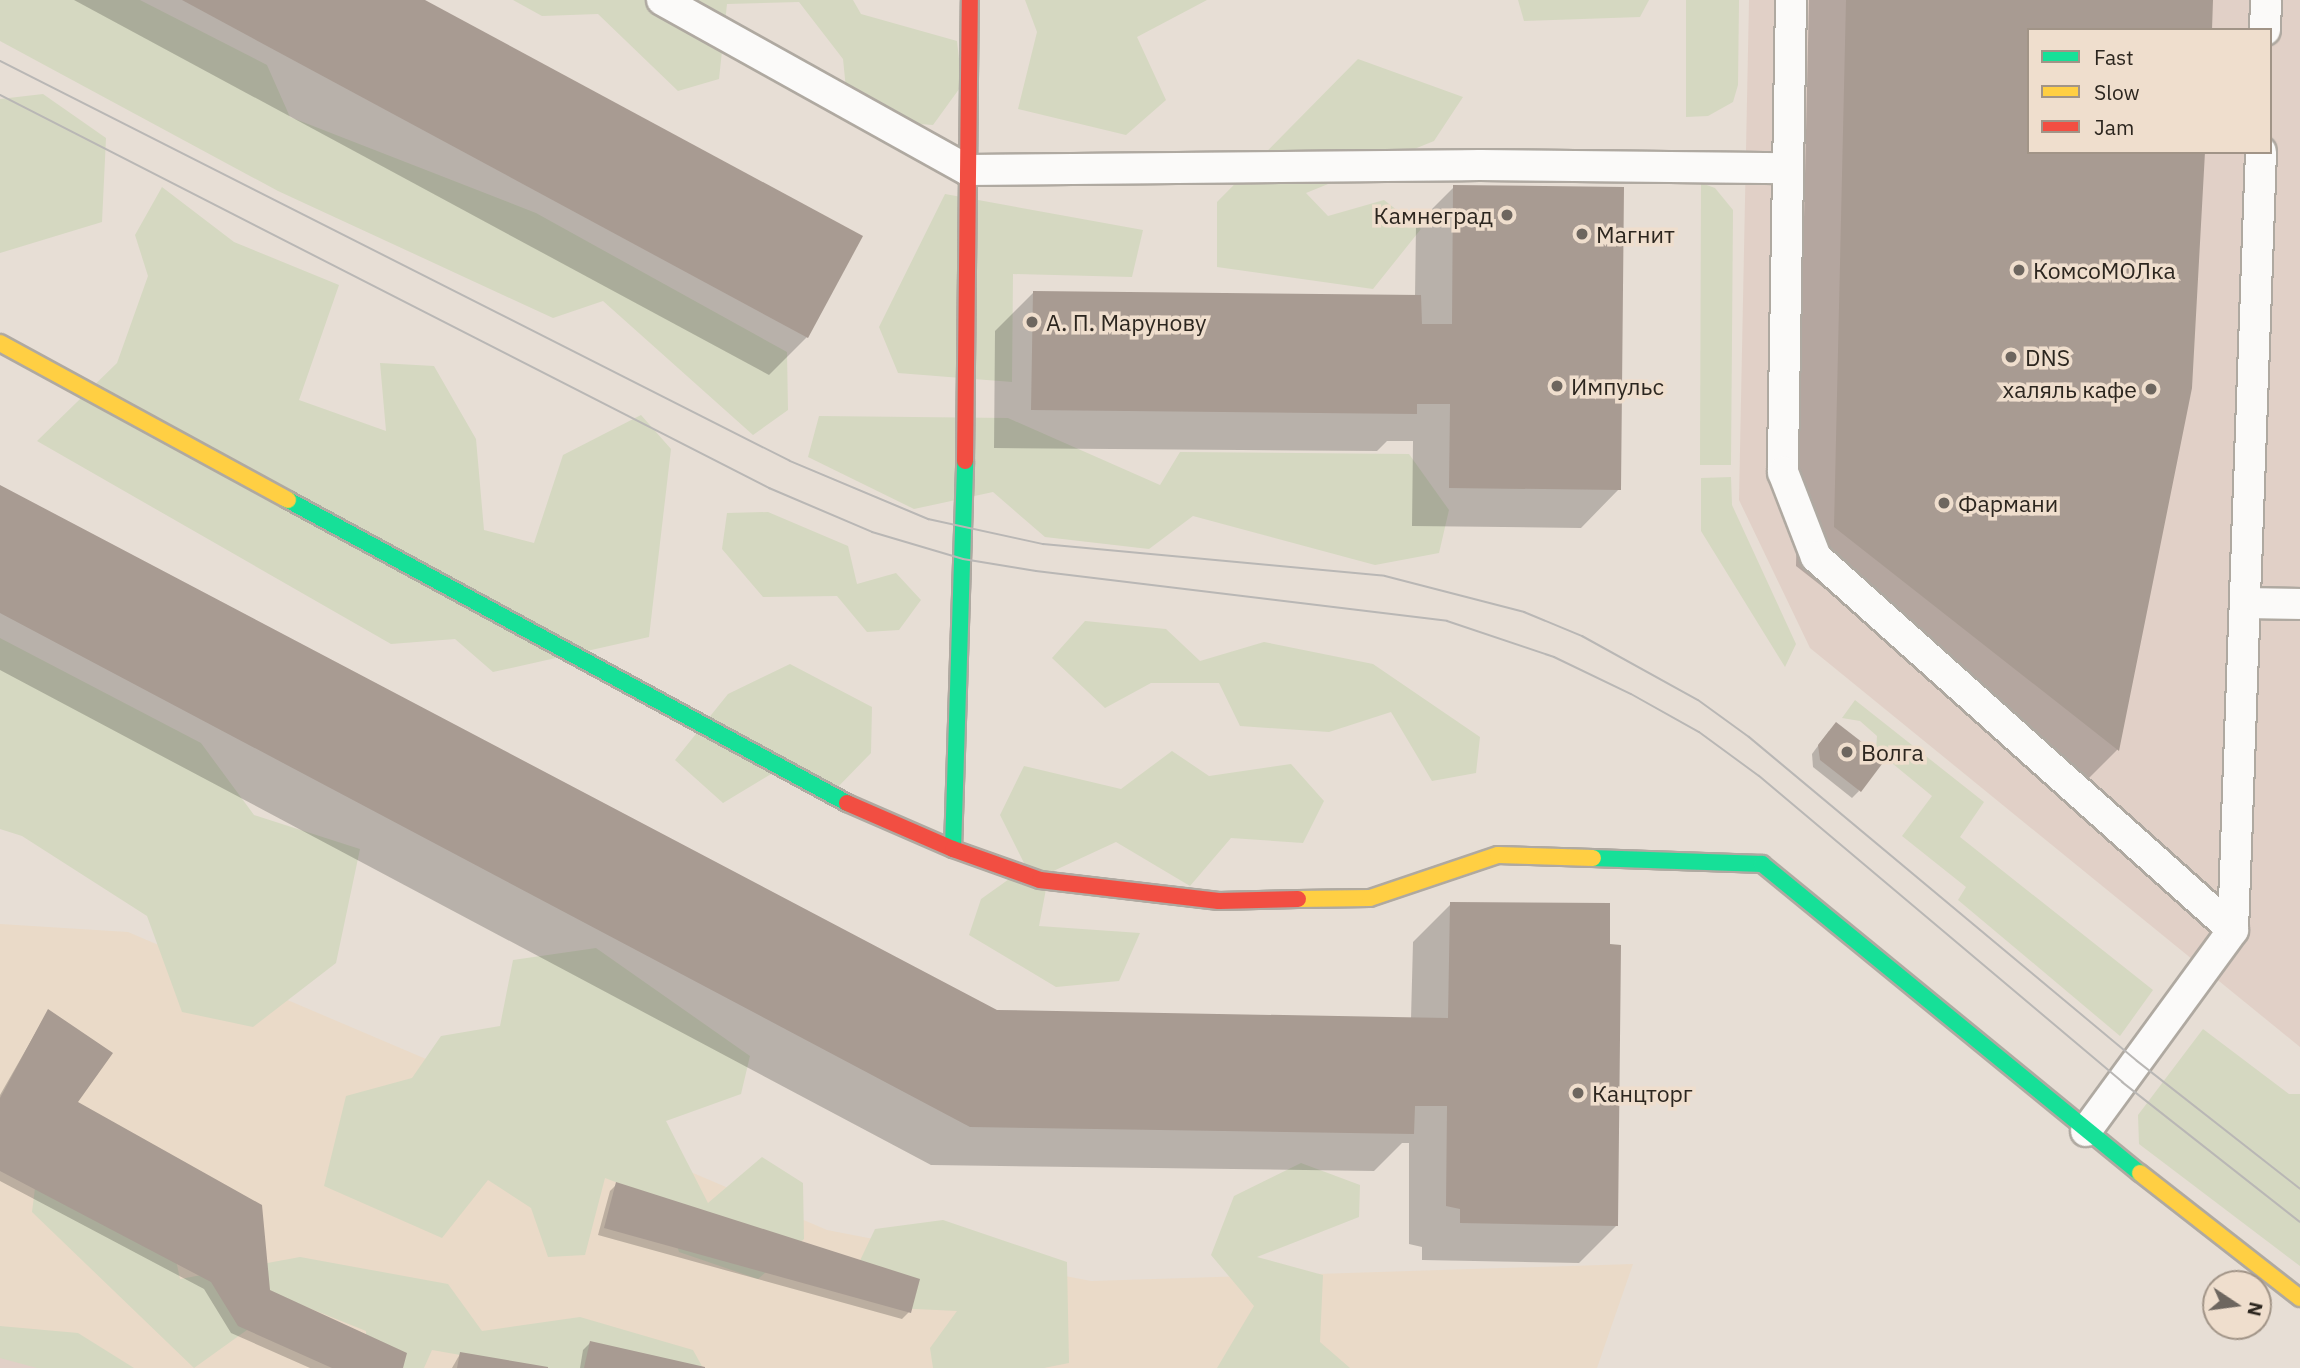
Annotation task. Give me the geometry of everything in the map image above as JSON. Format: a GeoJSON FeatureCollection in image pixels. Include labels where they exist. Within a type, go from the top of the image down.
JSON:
{"type":"FeatureCollection","features":[{"type":"Feature","properties":{"kind":"street"},"geometry":{"type":"LineString","coordinates":[[953,849],[964,529],[970,0]]}},
{"type":"Feature","properties":{"kind":"street"},"geometry":{"type":"LineString","coordinates":[[0,343],[841,800],[953,849],[1040,880],[1219,901],[1370,898],[1498,855],[1762,864],[2086,1131],[2300,1297]]}},
{"type":"Feature","properties":{"kind":"lane"},"geometry":{"type":"LineString","coordinates":[[662,0],[968,170],[1480,165],[1788,169]]}},
{"type":"Feature","properties":{"kind":"lane"},"geometry":{"type":"LineString","coordinates":[[1791,0],[1783,472],[1816,557],[2233,930]]}},
{"type":"Feature","properties":{"kind":"lane"},"geometry":{"type":"LineString","coordinates":[[2265,28],[2266,0]]}},
{"type":"Feature","properties":{"kind":"lane"},"geometry":{"type":"LineString","coordinates":[[2086,1131],[2233,930],[2261,154]]}},
{"type":"Feature","properties":{"kind":"lane"},"geometry":{"type":"LineString","coordinates":[[2246,603],[2300,604]]}},
{"type":"Feature","properties":{"kind":"shaded area"},"geometry":{"type":"Polygon","coordinates":[[[1749,0],[2300,0],[2300,1047],[1810,648],[1739,500],[1749,0]]]}},
{"type":"Feature","properties":{"kind":"shaded area"},"geometry":{"type":"Polygon","coordinates":[[[0,924],[128,932],[827,1230],[1091,1281],[1633,1264],[1597,1368],[72,1368],[0,1347],[0,924]]]}},
{"type":"Feature","properties":{"kind":"shaded area"},"geometry":{"type":"Polygon","coordinates":[[[0,1347],[72,1368],[0,1368],[0,1347]]]}},
{"type":"Feature","properties":{"kind":"green space"},"geometry":{"type":"Polygon","coordinates":[[[0,0],[140,0],[267,65],[290,117],[536,213],[787,352],[788,410],[753,435],[603,301],[553,318],[278,191],[0,41],[0,0]]]}},
{"type":"Feature","properties":{"kind":"green space"},"geometry":{"type":"Polygon","coordinates":[[[513,0],[853,0],[861,14],[957,41],[962,85],[933,125],[849,119],[843,59],[799,2],[727,4],[719,79],[678,91],[598,14],[542,16],[513,0]]]}},
{"type":"Feature","properties":{"kind":"green space"},"geometry":{"type":"Polygon","coordinates":[[[1025,0],[1207,0],[1137,37],[1166,100],[1126,135],[1018,109],[1037,32],[1025,0]]]}},
{"type":"Feature","properties":{"kind":"green space"},"geometry":{"type":"Polygon","coordinates":[[[1518,0],[1649,0],[1640,17],[1524,21],[1518,0]]]}},
{"type":"Feature","properties":{"kind":"green space"},"geometry":{"type":"Polygon","coordinates":[[[1686,0],[1739,0],[1738,85],[1733,102],[1708,116],[1686,117],[1686,0]]]}},
{"type":"Feature","properties":{"kind":"green space"},"geometry":{"type":"Polygon","coordinates":[[[1358,59],[1463,97],[1434,141],[1306,193],[1328,216],[1384,200],[1421,229],[1373,289],[1217,267],[1217,202],[1358,59]]]}},
{"type":"Feature","properties":{"kind":"green space"},"geometry":{"type":"Polygon","coordinates":[[[43,94],[106,138],[102,222],[0,253],[0,99],[43,94]]]}},
{"type":"Feature","properties":{"kind":"green space"},"geometry":{"type":"Polygon","coordinates":[[[1701,183],[1715,188],[1733,210],[1731,465],[1700,465],[1701,183]]]}},
{"type":"Feature","properties":{"kind":"green space"},"geometry":{"type":"Polygon","coordinates":[[[162,187],[234,242],[339,285],[299,400],[386,431],[380,363],[434,366],[476,439],[484,530],[534,543],[563,455],[641,415],[671,449],[649,637],[493,672],[455,639],[391,644],[37,441],[117,363],[148,276],[135,235],[162,187]]]}},
{"type":"Feature","properties":{"kind":"green space"},"geometry":{"type":"Polygon","coordinates":[[[945,194],[1143,230],[1132,277],[1013,274],[1012,382],[898,373],[879,327],[945,194]]]}},
{"type":"Feature","properties":{"kind":"green space"},"geometry":{"type":"Polygon","coordinates":[[[819,416],[1008,418],[1160,485],[1180,452],[1409,454],[1449,510],[1439,553],[1375,565],[1193,516],[1149,549],[1045,537],[993,492],[914,509],[808,457],[819,416]]]}},
{"type":"Feature","properties":{"kind":"green space"},"geometry":{"type":"Polygon","coordinates":[[[1731,477],[1732,505],[1796,644],[1785,667],[1701,531],[1701,478],[1731,477]]]}},
{"type":"Feature","properties":{"kind":"green space"},"geometry":{"type":"Polygon","coordinates":[[[768,512],[848,546],[857,584],[896,573],[921,600],[899,630],[867,632],[837,596],[763,597],[722,549],[727,513],[768,512]]]}},
{"type":"Feature","properties":{"kind":"green space"},"geometry":{"type":"Polygon","coordinates":[[[1085,621],[1166,629],[1200,661],[1264,642],[1373,664],[1480,737],[1476,773],[1432,781],[1391,712],[1329,732],[1240,726],[1219,683],[1151,683],[1105,708],[1052,658],[1085,621]]]}},
{"type":"Feature","properties":{"kind":"green space"},"geometry":{"type":"Polygon","coordinates":[[[0,638],[201,743],[254,815],[360,849],[336,963],[253,1027],[182,1012],[147,916],[22,836],[0,829],[0,638]]]}},
{"type":"Feature","properties":{"kind":"green space"},"geometry":{"type":"Polygon","coordinates":[[[790,664],[872,707],[871,753],[835,790],[781,768],[723,803],[675,760],[728,694],[790,664]]]}},
{"type":"Feature","properties":{"kind":"green space"},"geometry":{"type":"Polygon","coordinates":[[[1855,700],[1984,802],[1960,837],[2153,990],[2120,1036],[1958,900],[1966,887],[1902,836],[1932,796],[1876,750],[1877,736],[1860,721],[1842,718],[1855,700]]]}},
{"type":"Feature","properties":{"kind":"green space"},"geometry":{"type":"Polygon","coordinates":[[[1172,751],[1209,776],[1291,764],[1324,801],[1303,843],[1231,838],[1190,886],[1116,842],[1049,873],[1039,926],[1140,933],[1119,981],[1056,987],[969,935],[981,899],[1026,867],[1000,815],[1024,766],[1121,789],[1172,751]]]}},
{"type":"Feature","properties":{"kind":"green space"},"geometry":{"type":"Polygon","coordinates":[[[596,948],[750,1056],[741,1094],[666,1121],[708,1203],[762,1157],[803,1183],[804,1239],[758,1279],[679,1252],[663,1200],[605,1178],[585,1255],[548,1257],[531,1208],[488,1180],[442,1238],[324,1186],[346,1096],[412,1078],[441,1036],[500,1026],[513,960],[596,948]]]}},
{"type":"Feature","properties":{"kind":"green space"},"geometry":{"type":"Polygon","coordinates":[[[2203,1029],[2289,1094],[2300,1094],[2300,1266],[2139,1144],[2138,1115],[2203,1029]]]}},
{"type":"Feature","properties":{"kind":"green space"},"geometry":{"type":"Polygon","coordinates":[[[39,1156],[161,1190],[180,1279],[300,1257],[448,1284],[482,1331],[580,1317],[693,1350],[703,1368],[502,1368],[500,1362],[432,1350],[424,1368],[368,1368],[366,1331],[289,1300],[194,1368],[32,1212],[39,1156]]]}},
{"type":"Feature","properties":{"kind":"green space"},"geometry":{"type":"Polygon","coordinates":[[[1301,1163],[1360,1185],[1359,1217],[1257,1257],[1323,1275],[1320,1342],[1350,1368],[1217,1368],[1254,1306],[1211,1255],[1234,1196],[1301,1163]]]}},
{"type":"Feature","properties":{"kind":"green space"},"geometry":{"type":"Polygon","coordinates":[[[943,1220],[1067,1262],[1069,1363],[1044,1368],[933,1368],[930,1348],[957,1311],[895,1308],[845,1292],[875,1229],[943,1220]]]}},
{"type":"Feature","properties":{"kind":"green space"},"geometry":{"type":"Polygon","coordinates":[[[0,1326],[78,1333],[134,1368],[37,1368],[0,1358],[0,1326]]]}},
{"type":"Feature","properties":{"kind":"building"},"geometry":{"type":"Polygon","coordinates":[[[182,0],[425,0],[863,236],[808,338],[182,0]]]}},
{"type":"Feature","properties":{"kind":"building","name":"КомсоМОЛка"},"geometry":{"type":"Polygon","coordinates":[[[1846,0],[2213,0],[2212,28],[2027,28],[2027,154],[2205,154],[2192,388],[2119,751],[1834,527],[1846,0]]]}},
{"type":"Feature","properties":{"kind":"building"},"geometry":{"type":"Polygon","coordinates":[[[1453,185],[1624,187],[1621,490],[1449,488],[1450,404],[1417,404],[1417,414],[1031,410],[1033,291],[1421,295],[1422,324],[1452,324],[1453,185]]]}},
{"type":"Feature","properties":{"kind":"building"},"geometry":{"type":"Polygon","coordinates":[[[0,485],[997,1010],[1448,1018],[1450,902],[1610,903],[1610,944],[1621,945],[1618,1226],[1460,1223],[1460,1209],[1446,1206],[1447,1106],[1415,1106],[1414,1134],[970,1127],[0,613],[0,485]]]}},
{"type":"Feature","properties":{"kind":"building","name":"Волга"},"geometry":{"type":"Polygon","coordinates":[[[1836,722],[1885,760],[1861,792],[1820,760],[1818,745],[1836,722]]]}},
{"type":"Feature","properties":{"kind":"building"},"geometry":{"type":"Polygon","coordinates":[[[48,1009],[113,1053],[78,1102],[262,1205],[270,1290],[407,1353],[403,1368],[332,1368],[238,1326],[211,1282],[0,1171],[0,1098],[48,1009]]]}},
{"type":"Feature","properties":{"kind":"building"},"geometry":{"type":"Polygon","coordinates":[[[616,1182],[920,1279],[911,1313],[604,1228],[616,1182]]]}},
{"type":"Feature","properties":{"kind":"building"},"geometry":{"type":"Polygon","coordinates":[[[590,1341],[705,1367],[705,1368],[584,1368],[590,1341]]]}},
{"type":"Feature","properties":{"kind":"building"},"geometry":{"type":"Polygon","coordinates":[[[460,1352],[548,1367],[548,1368],[457,1368],[460,1352]]]}},
{"type":"Feature","properties":{"kind":"tram line"},"geometry":{"type":"LineString","coordinates":[[0,61],[790,461],[928,519],[1043,544],[1385,576],[1524,612],[1582,636],[1698,700],[1749,737],[2137,1061],[2300,1189]]}},
{"type":"Feature","properties":{"kind":"tram line"},"geometry":{"type":"LineString","coordinates":[[0,95],[769,488],[872,532],[963,559],[1036,571],[1447,621],[1554,657],[1631,694],[1699,732],[1759,776],[2122,1082],[2300,1222]]}},
{"type":"Feature","properties":{"kind":"traffic: fast"},"geometry":{"type":"LineString","coordinates":[[953,849],[965,461]]}},
{"type":"Feature","properties":{"kind":"traffic: fast"},"geometry":{"type":"LineString","coordinates":[[288,500],[847,803]]}},
{"type":"Feature","properties":{"kind":"traffic: fast"},"geometry":{"type":"LineString","coordinates":[[1593,858],[1762,864],[2140,1173]]}},
{"type":"Feature","properties":{"kind":"traffic: slow"},"geometry":{"type":"LineString","coordinates":[[0,343],[288,500]]}},
{"type":"Feature","properties":{"kind":"traffic: slow"},"geometry":{"type":"LineString","coordinates":[[1298,899],[1370,898],[1498,855],[1593,858]]}},
{"type":"Feature","properties":{"kind":"traffic: slow"},"geometry":{"type":"LineString","coordinates":[[2140,1173],[2300,1298]]}},
{"type":"Feature","properties":{"kind":"traffic: jam"},"geometry":{"type":"LineString","coordinates":[[965,461],[970,0]]}},
{"type":"Feature","properties":{"kind":"traffic: jam"},"geometry":{"type":"LineString","coordinates":[[847,803],[953,849],[1040,880],[1219,901],[1298,899]]}},
{"type":"Feature","properties":{"kind":"place","name":"Камнеград"},"geometry":{"type":"Point","coordinates":[1507,215]}},
{"type":"Feature","properties":{"kind":"place","name":"Магнит"},"geometry":{"type":"Point","coordinates":[1582,234]}},
{"type":"Feature","properties":{"kind":"place","name":"КомсоМОЛка"},"geometry":{"type":"Point","coordinates":[2019,270]}},
{"type":"Feature","properties":{"kind":"place","name":"А. П. Марунову"},"geometry":{"type":"Point","coordinates":[1032,322]}},
{"type":"Feature","properties":{"kind":"place","name":"DNS"},"geometry":{"type":"Point","coordinates":[2011,357]}},
{"type":"Feature","properties":{"kind":"place","name":"Импульс"},"geometry":{"type":"Point","coordinates":[1557,386]}},
{"type":"Feature","properties":{"kind":"place","name":"халяль кафе"},"geometry":{"type":"Point","coordinates":[2151,389]}},
{"type":"Feature","properties":{"kind":"place","name":"Фармани"},"geometry":{"type":"Point","coordinates":[1944,503]}},
{"type":"Feature","properties":{"kind":"place","name":"Волга"},"geometry":{"type":"Point","coordinates":[1847,752]}},
{"type":"Feature","properties":{"kind":"place","name":"Канцторг"},"geometry":{"type":"Point","coordinates":[1578,1093]}}]}
